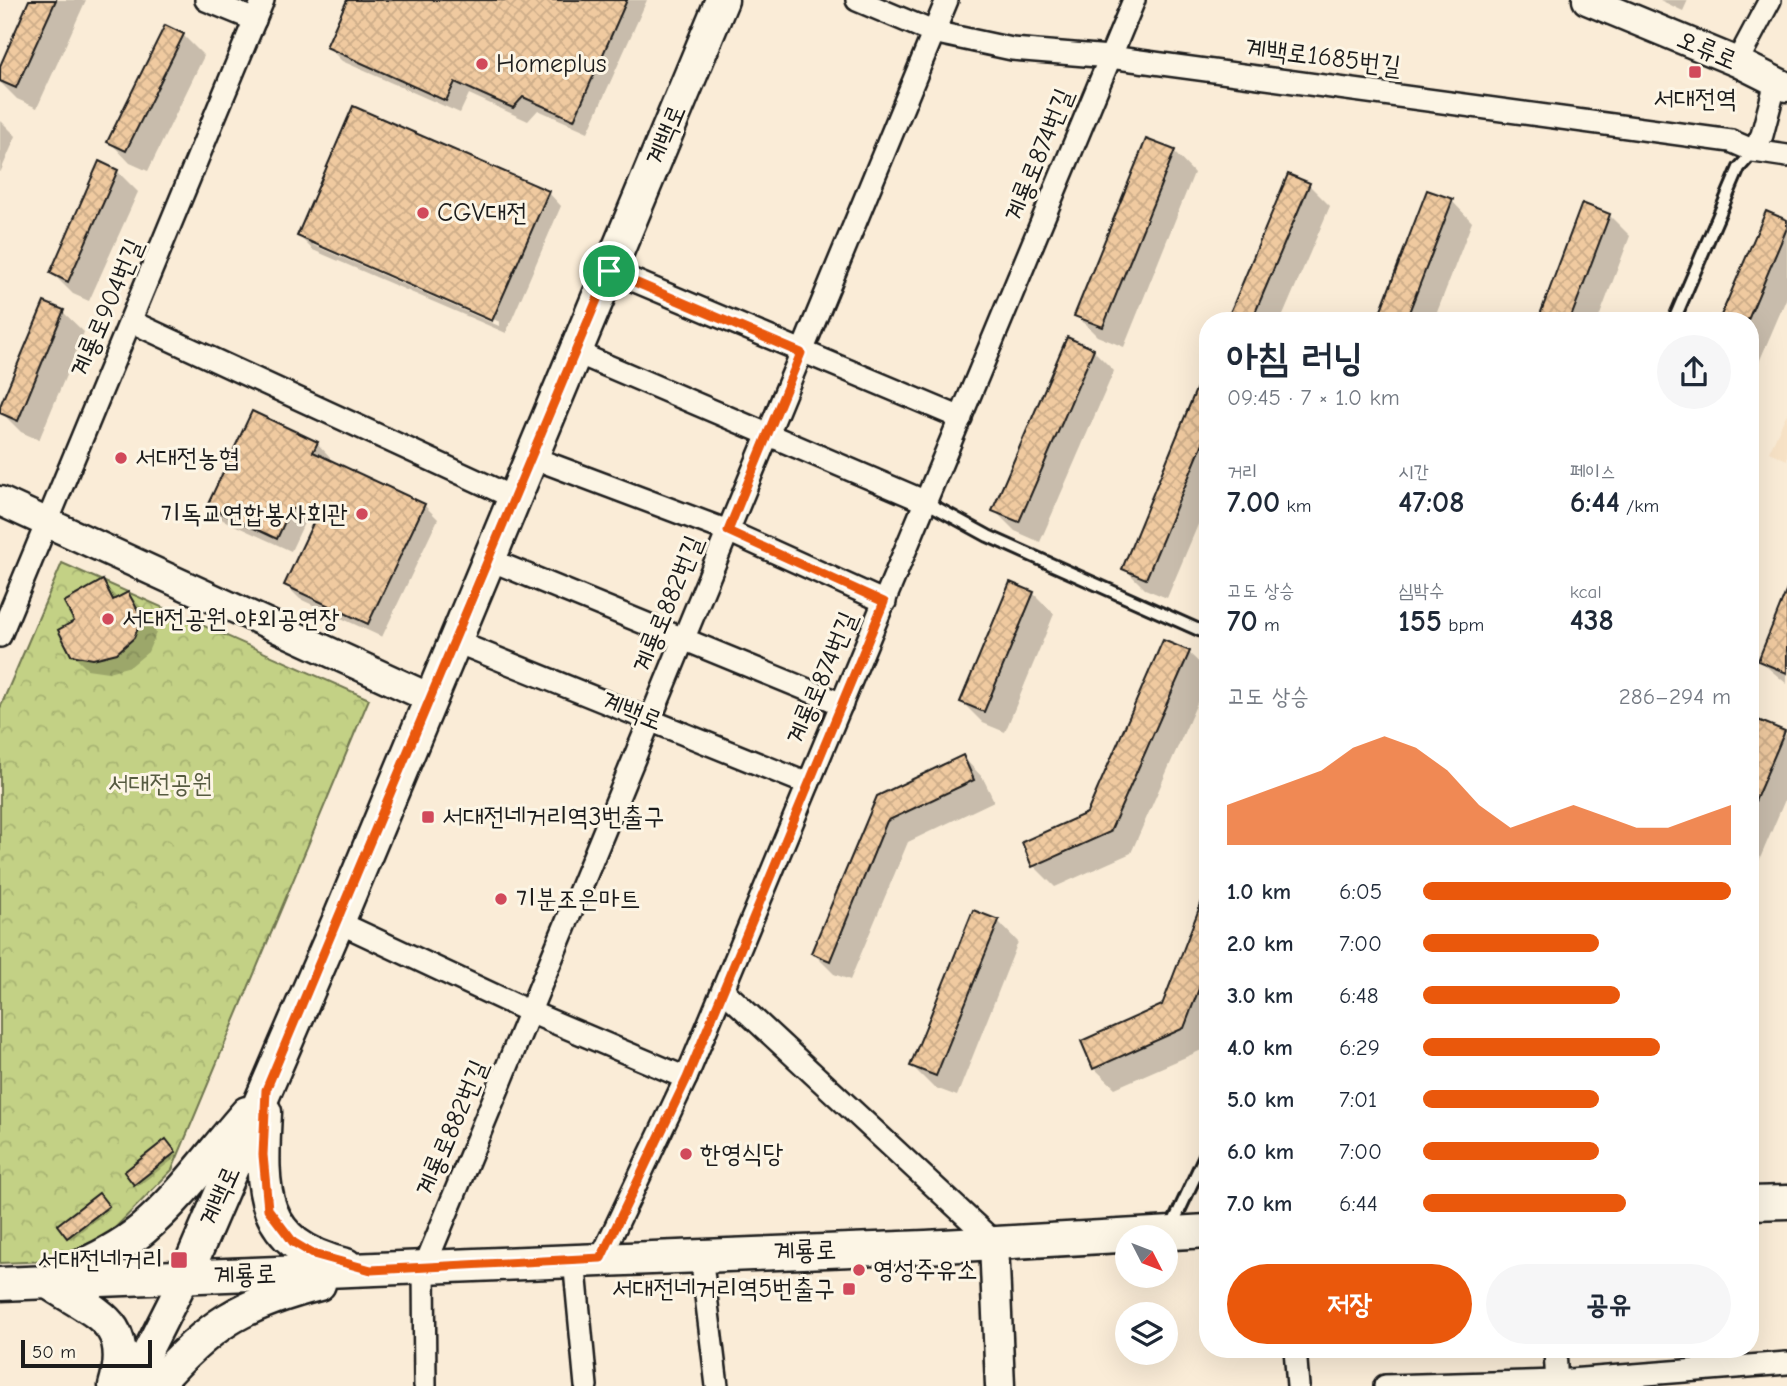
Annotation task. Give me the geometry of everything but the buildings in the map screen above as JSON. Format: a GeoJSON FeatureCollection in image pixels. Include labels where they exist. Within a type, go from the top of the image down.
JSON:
{"type":"FeatureCollection","features":[{"type":"Feature","properties":{"kind":"main road","name":"계백로"},"geometry":{"type":"LineString","coordinates":[[185,1277],[338,922],[722,0]]}},
{"type":"Feature","properties":{"kind":"main road","name":"오류로"},"geometry":{"type":"LineString","coordinates":[[1587,0],[1737,62],[1781,85]]}},
{"type":"Feature","properties":{"kind":"main road"},"geometry":{"type":"LineString","coordinates":[[0,501],[430,698]]}},
{"type":"Feature","properties":{"kind":"main road"},"geometry":{"type":"LineString","coordinates":[[266,1090],[263,1155],[268,1209],[293,1242],[313,1254],[371,1270]]}},
{"type":"Feature","properties":{"kind":"main road"},"geometry":{"type":"LineString","coordinates":[[116,1386],[122,1359],[120,1338],[110,1323],[48,1282],[117,1247],[142,1230],[266,1090]]}},
{"type":"Feature","properties":{"kind":"main road"},"geometry":{"type":"LineString","coordinates":[[1759,1203],[1787,1202]]}},
{"type":"Feature","properties":{"kind":"main road","name":"계룡로"},"geometry":{"type":"LineString","coordinates":[[1178,1232],[1199,1231]]}},
{"type":"Feature","properties":{"kind":"main road","name":"계룡로"},"geometry":{"type":"LineString","coordinates":[[0,1284],[424,1268],[1115,1236]]}},
{"type":"Feature","properties":{"kind":"main road"},"geometry":{"type":"LineString","coordinates":[[994,1242],[1000,1386]]}},
{"type":"Feature","properties":{"kind":"main road"},"geometry":{"type":"LineString","coordinates":[[155,1386],[195,1343],[236,1312],[298,1290],[371,1270]]}},
{"type":"Feature","properties":{"kind":"main road"},"geometry":{"type":"LineString","coordinates":[[130,1386],[185,1277]]}},
{"type":"Feature","properties":{"kind":"street"},"geometry":{"type":"LineString","coordinates":[[206,0],[255,20]]}},
{"type":"Feature","properties":{"kind":"street","name":"계룡로904번길"},"geometry":{"type":"LineString","coordinates":[[0,636],[263,0]]}},
{"type":"Feature","properties":{"kind":"street","name":"계백로1685번길"},"geometry":{"type":"LineString","coordinates":[[857,0],[933,32],[1012,50],[1110,57],[1731,141],[1754,151],[1787,156]]}},
{"type":"Feature","properties":{"kind":"street","name":"계룡로882번길"},"geometry":{"type":"LineString","coordinates":[[424,1268],[947,0]]}},
{"type":"Feature","properties":{"kind":"street","name":"계룡로874번길"},"geometry":{"type":"LineString","coordinates":[[588,1259],[687,1078],[1134,0]]}},
{"type":"Feature","properties":{"kind":"street"},"geometry":{"type":"LineString","coordinates":[[1737,62],[1770,0]]}},
{"type":"Feature","properties":{"kind":"street"},"geometry":{"type":"LineString","coordinates":[[1754,151],[1781,85]]}},
{"type":"Feature","properties":{"kind":"street"},"geometry":{"type":"LineString","coordinates":[[609,271],[961,418]]}},
{"type":"Feature","properties":{"kind":"street"},"geometry":{"type":"LineString","coordinates":[[132,322],[514,498]]}},
{"type":"Feature","properties":{"kind":"street"},"geometry":{"type":"LineString","coordinates":[[575,352],[926,502]]}},
{"type":"Feature","properties":{"kind":"street"},"geometry":{"type":"LineString","coordinates":[[531,457],[728,531],[884,602]]}},
{"type":"Feature","properties":{"kind":"street"},"geometry":{"type":"LineString","coordinates":[[488,559],[842,704]]}},
{"type":"Feature","properties":{"kind":"street","name":"계백로"},"geometry":{"type":"LineString","coordinates":[[454,640],[808,784]]}},
{"type":"Feature","properties":{"kind":"street"},"geometry":{"type":"LineString","coordinates":[[338,922],[530,1012],[687,1078]]}},
{"type":"Feature","properties":{"kind":"street"},"geometry":{"type":"LineString","coordinates":[[723,990],[994,1242]]}},
{"type":"Feature","properties":{"kind":"street"},"geometry":{"type":"LineString","coordinates":[[701,1255],[717,1386]]}},
{"type":"Feature","properties":{"kind":"street"},"geometry":{"type":"LineString","coordinates":[[586,1386],[588,1259]]}},
{"type":"Feature","properties":{"kind":"street"},"geometry":{"type":"LineString","coordinates":[[424,1268],[425,1386]]}},
{"type":"Feature","properties":{"kind":"street"},"geometry":{"type":"LineString","coordinates":[[1296,1358],[1298,1386]]}},
{"type":"Feature","properties":{"kind":"street"},"geometry":{"type":"LineString","coordinates":[[1556,1358],[1557,1383]]}},
{"type":"Feature","properties":{"kind":"street"},"geometry":{"type":"LineString","coordinates":[[1385,1386],[1557,1383],[1787,1363]]}},
{"type":"Feature","properties":{"kind":"lane"},"geometry":{"type":"LineString","coordinates":[[1677,312],[1739,168],[1754,151]]}},
{"type":"Feature","properties":{"kind":"lane"},"geometry":{"type":"LineString","coordinates":[[926,502],[988,536],[1199,630]]}},
{"type":"Feature","properties":{"kind":"lane"},"geometry":{"type":"LineString","coordinates":[[1172,1225],[1199,1168]]}},
{"type":"Feature","properties":{"kind":"shaded area"},"geometry":{"type":"Polygon","coordinates":[[[1787,413],[1787,460],[1769,452],[1787,413]]]}},
{"type":"Feature","properties":{"kind":"green space","name":"서대전공원"},"geometry":{"type":"Polygon","coordinates":[[[62,563],[369,699],[172,1170],[107,1236],[51,1261],[0,1263],[0,708],[62,563]]]}},
{"type":"Feature","properties":{"kind":"place","name":"Homeplus"},"geometry":{"type":"Point","coordinates":[482,64]}},
{"type":"Feature","properties":{"kind":"place","name":"서대전역"},"geometry":{"type":"Point","coordinates":[1695,72]}},
{"type":"Feature","properties":{"kind":"place","name":"CGV대전"},"geometry":{"type":"Point","coordinates":[423,213]}},
{"type":"Feature","properties":{"kind":"place","name":"서대전농협"},"geometry":{"type":"Point","coordinates":[121,458]}},
{"type":"Feature","properties":{"kind":"place","name":"기독교연합봉사회관"},"geometry":{"type":"Point","coordinates":[362,514]}},
{"type":"Feature","properties":{"kind":"place","name":"서대전공원 야외공연장"},"geometry":{"type":"Point","coordinates":[108,619]}},
{"type":"Feature","properties":{"kind":"place","name":"서대전네거리역3번출구"},"geometry":{"type":"Point","coordinates":[428,817]}},
{"type":"Feature","properties":{"kind":"place","name":"기분조은마트"},"geometry":{"type":"Point","coordinates":[501,899]}},
{"type":"Feature","properties":{"kind":"place","name":"한영식당"},"geometry":{"type":"Point","coordinates":[686,1154]}},
{"type":"Feature","properties":{"kind":"place","name":"서대전네거리"},"geometry":{"type":"Point","coordinates":[179,1260]}},
{"type":"Feature","properties":{"kind":"place","name":"영성주유소"},"geometry":{"type":"Point","coordinates":[859,1270]}},
{"type":"Feature","properties":{"kind":"place","name":"서대전네거리역5번출구"},"geometry":{"type":"Point","coordinates":[849,1289]}},
{"type":"Feature","properties":{"kind":"route"},"geometry":{"type":"LineString","coordinates":[[609,271],[801,353],[728,531],[884,602],[687,1078],[601,1258],[371,1270],[333,1262],[293,1242],[268,1209],[263,1155],[266,1090],[609,271]]}}]}
